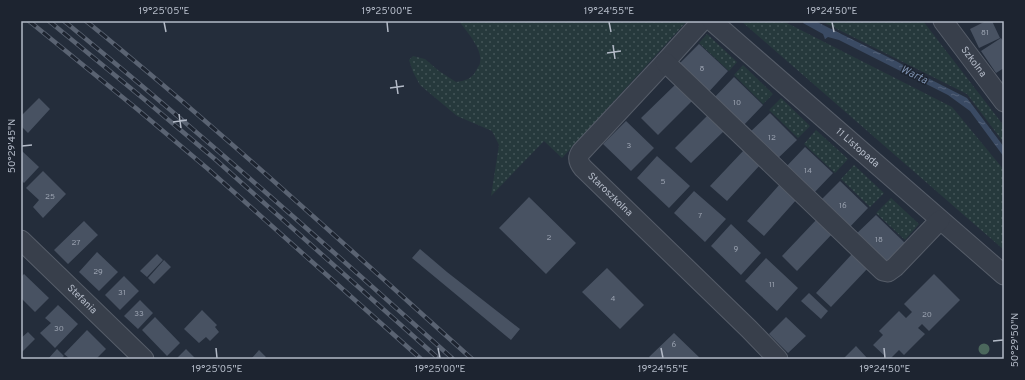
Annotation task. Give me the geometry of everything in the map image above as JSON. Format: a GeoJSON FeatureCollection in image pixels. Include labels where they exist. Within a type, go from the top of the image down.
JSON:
{"type":"FeatureCollection","features":[{"type":"Feature","properties":{"kind":"street","name":"Staroszkolna"},"geometry":{"type":"LineString","coordinates":[[702,21],[581,152],[578,156],[578,160],[583,168],[778,359]]}},
{"type":"Feature","properties":{"kind":"street","name":"11 Listopada"},"geometry":{"type":"LineString","coordinates":[[712,21],[1004,275]]}},
{"type":"Feature","properties":{"kind":"street","name":"Szkolna"},"geometry":{"type":"LineString","coordinates":[[943,21],[1004,102]]}},
{"type":"Feature","properties":{"kind":"street"},"geometry":{"type":"LineString","coordinates":[[665,62],[880,269],[888,272],[895,267],[940,220]]}},
{"type":"Feature","properties":{"kind":"street","name":"Stefania"},"geometry":{"type":"LineString","coordinates":[[21,240],[144,359]]}},
{"type":"Feature","properties":{"kind":"shaded area"},"geometry":{"type":"Polygon","coordinates":[[[459,21],[687,21],[562,158],[544,141],[491,196],[499,145],[492,131],[457,116],[420,85],[409,60],[413,56],[425,59],[439,71],[456,82],[467,80],[476,71],[480,63],[480,57],[477,46],[459,21]]]}},
{"type":"Feature","properties":{"kind":"shaded area"},"geometry":{"type":"Polygon","coordinates":[[[741,21],[783,21],[952,107],[1004,170],[1004,250],[741,21]]]}},
{"type":"Feature","properties":{"kind":"shaded area"},"geometry":{"type":"Polygon","coordinates":[[[821,21],[923,21],[1004,126],[1004,143],[967,94],[821,21]]]}},
{"type":"Feature","properties":{"kind":"shaded area"},"geometry":{"type":"Polygon","coordinates":[[[707,34],[737,62],[729,71],[699,43],[707,34]]]}},
{"type":"Feature","properties":{"kind":"shaded area"},"geometry":{"type":"Polygon","coordinates":[[[743,65],[773,94],[763,104],[734,75],[743,65]]]}},
{"type":"Feature","properties":{"kind":"shaded area"},"geometry":{"type":"Polygon","coordinates":[[[781,98],[810,126],[798,138],[769,110],[781,98]]]}},
{"type":"Feature","properties":{"kind":"shaded area"},"geometry":{"type":"Polygon","coordinates":[[[816,130],[848,159],[835,173],[804,144],[816,130]]]}},
{"type":"Feature","properties":{"kind":"shaded area"},"geometry":{"type":"Polygon","coordinates":[[[854,165],[884,193],[870,207],[841,179],[854,165]]]}},
{"type":"Feature","properties":{"kind":"shaded area"},"geometry":{"type":"Polygon","coordinates":[[[891,198],[919,224],[905,240],[876,213],[891,198]]]}},
{"type":"Feature","properties":{"kind":"water","name":"Warta"},"geometry":{"type":"Polygon","coordinates":[[[804,21],[815,21],[967,98],[1004,147],[1004,157],[970,111],[948,95],[839,40],[828,37],[825,39],[823,34],[803,23],[804,21]]]}},
{"type":"Feature","properties":{"kind":"building"},"geometry":{"type":"Polygon","coordinates":[[[986,21],[992,21],[1000,38],[979,48],[970,29],[986,21]]]}},
{"type":"Feature","properties":{"kind":"building"},"geometry":{"type":"Polygon","coordinates":[[[1001,38],[1004,42],[1004,68],[996,73],[981,51],[1001,38]]]}},
{"type":"Feature","properties":{"kind":"building"},"geometry":{"type":"Polygon","coordinates":[[[699,44],[728,71],[705,96],[676,67],[699,44]]]}},
{"type":"Feature","properties":{"kind":"building"},"geometry":{"type":"Polygon","coordinates":[[[734,77],[763,105],[741,128],[711,101],[734,77]]]}},
{"type":"Feature","properties":{"kind":"building"},"geometry":{"type":"Polygon","coordinates":[[[677,83],[694,99],[658,135],[641,118],[677,83]]]}},
{"type":"Feature","properties":{"kind":"building"},"geometry":{"type":"Polygon","coordinates":[[[39,98],[50,109],[28,133],[21,126],[21,116],[39,98]]]}},
{"type":"Feature","properties":{"kind":"building"},"geometry":{"type":"Polygon","coordinates":[[[770,113],[797,140],[774,162],[747,135],[770,113]]]}},
{"type":"Feature","properties":{"kind":"building"},"geometry":{"type":"Polygon","coordinates":[[[709,114],[725,130],[691,163],[675,148],[709,114]]]}},
{"type":"Feature","properties":{"kind":"building"},"geometry":{"type":"Polygon","coordinates":[[[626,121],[654,148],[631,171],[603,144],[626,121]]]}},
{"type":"Feature","properties":{"kind":"building"},"geometry":{"type":"Polygon","coordinates":[[[805,147],[833,173],[811,196],[783,170],[805,147]]]}},
{"type":"Feature","properties":{"kind":"building"},"geometry":{"type":"Polygon","coordinates":[[[744,150],[760,165],[727,201],[710,186],[744,150]]]}},
{"type":"Feature","properties":{"kind":"building"},"geometry":{"type":"Polygon","coordinates":[[[21,151],[39,167],[24,183],[21,180],[21,151]]]}},
{"type":"Feature","properties":{"kind":"building"},"geometry":{"type":"Polygon","coordinates":[[[657,156],[690,186],[669,208],[637,178],[657,156]]]}},
{"type":"Feature","properties":{"kind":"building"},"geometry":{"type":"Polygon","coordinates":[[[43,171],[66,194],[43,218],[33,207],[39,200],[26,188],[43,171]]]}},
{"type":"Feature","properties":{"kind":"building"},"geometry":{"type":"Polygon","coordinates":[[[840,181],[868,208],[846,231],[818,203],[840,181]]]}},
{"type":"Feature","properties":{"kind":"building"},"geometry":{"type":"Polygon","coordinates":[[[780,184],[797,199],[764,236],[747,221],[780,184]]]}},
{"type":"Feature","properties":{"kind":"building"},"geometry":{"type":"Polygon","coordinates":[[[694,191],[726,219],[705,242],[674,213],[694,191]]]}},
{"type":"Feature","properties":{"kind":"building"},"geometry":{"type":"Polygon","coordinates":[[[529,197],[576,243],[546,274],[499,228],[529,197]]]}},
{"type":"Feature","properties":{"kind":"building"},"geometry":{"type":"Polygon","coordinates":[[[876,215],[905,243],[882,266],[853,237],[876,215]]]}},
{"type":"Feature","properties":{"kind":"building"},"geometry":{"type":"Polygon","coordinates":[[[817,219],[833,233],[797,271],[782,256],[817,219]]]}},
{"type":"Feature","properties":{"kind":"building"},"geometry":{"type":"Polygon","coordinates":[[[84,221],[98,235],[68,264],[54,250],[84,221]]]}},
{"type":"Feature","properties":{"kind":"building"},"geometry":{"type":"Polygon","coordinates":[[[731,224],[761,253],[741,275],[711,246],[731,224]]]}},
{"type":"Feature","properties":{"kind":"building"},"geometry":{"type":"Polygon","coordinates":[[[420,249],[520,329],[511,340],[412,258],[420,249]]]}},
{"type":"Feature","properties":{"kind":"building"},"geometry":{"type":"Polygon","coordinates":[[[97,252],[118,272],[99,291],[79,272],[97,252]]]}},
{"type":"Feature","properties":{"kind":"building"},"geometry":{"type":"Polygon","coordinates":[[[157,254],[163,260],[147,277],[140,271],[157,254]]]}},
{"type":"Feature","properties":{"kind":"building"},"geometry":{"type":"Polygon","coordinates":[[[852,254],[868,268],[831,307],[816,293],[852,254]]]}},
{"type":"Feature","properties":{"kind":"building"},"geometry":{"type":"Polygon","coordinates":[[[766,258],[798,288],[777,311],[745,281],[766,258]]]}},
{"type":"Feature","properties":{"kind":"building"},"geometry":{"type":"Polygon","coordinates":[[[164,260],[171,267],[154,284],[148,278],[164,260]]]}},
{"type":"Feature","properties":{"kind":"building"},"geometry":{"type":"Polygon","coordinates":[[[607,268],[644,305],[620,329],[582,292],[607,268]]]}},
{"type":"Feature","properties":{"kind":"building"},"geometry":{"type":"Polygon","coordinates":[[[24,274],[49,298],[35,312],[21,298],[21,277],[24,274]]]}},
{"type":"Feature","properties":{"kind":"building"},"geometry":{"type":"Polygon","coordinates":[[[934,274],[960,300],[929,331],[922,324],[918,328],[925,334],[904,355],[899,350],[890,359],[888,359],[873,345],[883,335],[879,331],[899,311],[906,318],[912,312],[904,304],[934,274]]]}},
{"type":"Feature","properties":{"kind":"building"},"geometry":{"type":"Polygon","coordinates":[[[124,276],[139,291],[120,310],[105,295],[124,276]]]}},
{"type":"Feature","properties":{"kind":"building"},"geometry":{"type":"Polygon","coordinates":[[[809,293],[828,311],[821,319],[801,301],[809,293]]]}},
{"type":"Feature","properties":{"kind":"building"},"geometry":{"type":"Polygon","coordinates":[[[140,300],[153,313],[138,329],[124,316],[140,300]]]}},
{"type":"Feature","properties":{"kind":"building"},"geometry":{"type":"Polygon","coordinates":[[[58,305],[78,324],[55,348],[40,333],[51,323],[45,318],[58,305]]]}},
{"type":"Feature","properties":{"kind":"building"},"geometry":{"type":"Polygon","coordinates":[[[202,310],[217,325],[215,327],[219,332],[210,341],[206,337],[199,343],[184,329],[202,310]]]}},
{"type":"Feature","properties":{"kind":"building"},"geometry":{"type":"Polygon","coordinates":[[[155,317],[180,343],[167,356],[142,330],[155,317]]]}},
{"type":"Feature","properties":{"kind":"building"},"geometry":{"type":"Polygon","coordinates":[[[786,317],[806,336],[788,353],[769,334],[786,317]]]}},
{"type":"Feature","properties":{"kind":"building"},"geometry":{"type":"Polygon","coordinates":[[[87,330],[106,349],[96,359],[70,359],[64,354],[87,330]]]}},
{"type":"Feature","properties":{"kind":"building"},"geometry":{"type":"Polygon","coordinates":[[[28,332],[35,339],[21,353],[21,338],[28,332]]]}},
{"type":"Feature","properties":{"kind":"building"},"geometry":{"type":"Polygon","coordinates":[[[674,333],[701,359],[651,359],[649,357],[674,333]]]}},
{"type":"Feature","properties":{"kind":"building"},"geometry":{"type":"Polygon","coordinates":[[[856,346],[868,359],[844,358],[856,346]]]}},
{"type":"Feature","properties":{"kind":"building"},"geometry":{"type":"Polygon","coordinates":[[[57,349],[64,356],[61,359],[48,359],[57,349]]]}},
{"type":"Feature","properties":{"kind":"building"},"geometry":{"type":"Polygon","coordinates":[[[186,349],[196,359],[176,359],[186,349]]]}},
{"type":"Feature","properties":{"kind":"building"},"geometry":{"type":"Polygon","coordinates":[[[259,350],[266,357],[264,359],[251,359],[259,350]]]}},
{"type":"Feature","properties":{"kind":"railway"},"geometry":{"type":"LineString","coordinates":[[29,21],[208,169],[421,359]]}},
{"type":"Feature","properties":{"kind":"railway"},"geometry":{"type":"LineString","coordinates":[[49,21],[216,160],[439,359]]}},
{"type":"Feature","properties":{"kind":"railway"},"geometry":{"type":"LineString","coordinates":[[64,21],[114,62],[309,230],[453,359]]}},
{"type":"Feature","properties":{"kind":"railway"},"geometry":{"type":"LineString","coordinates":[[86,21],[233,145],[472,359]]}}]}
